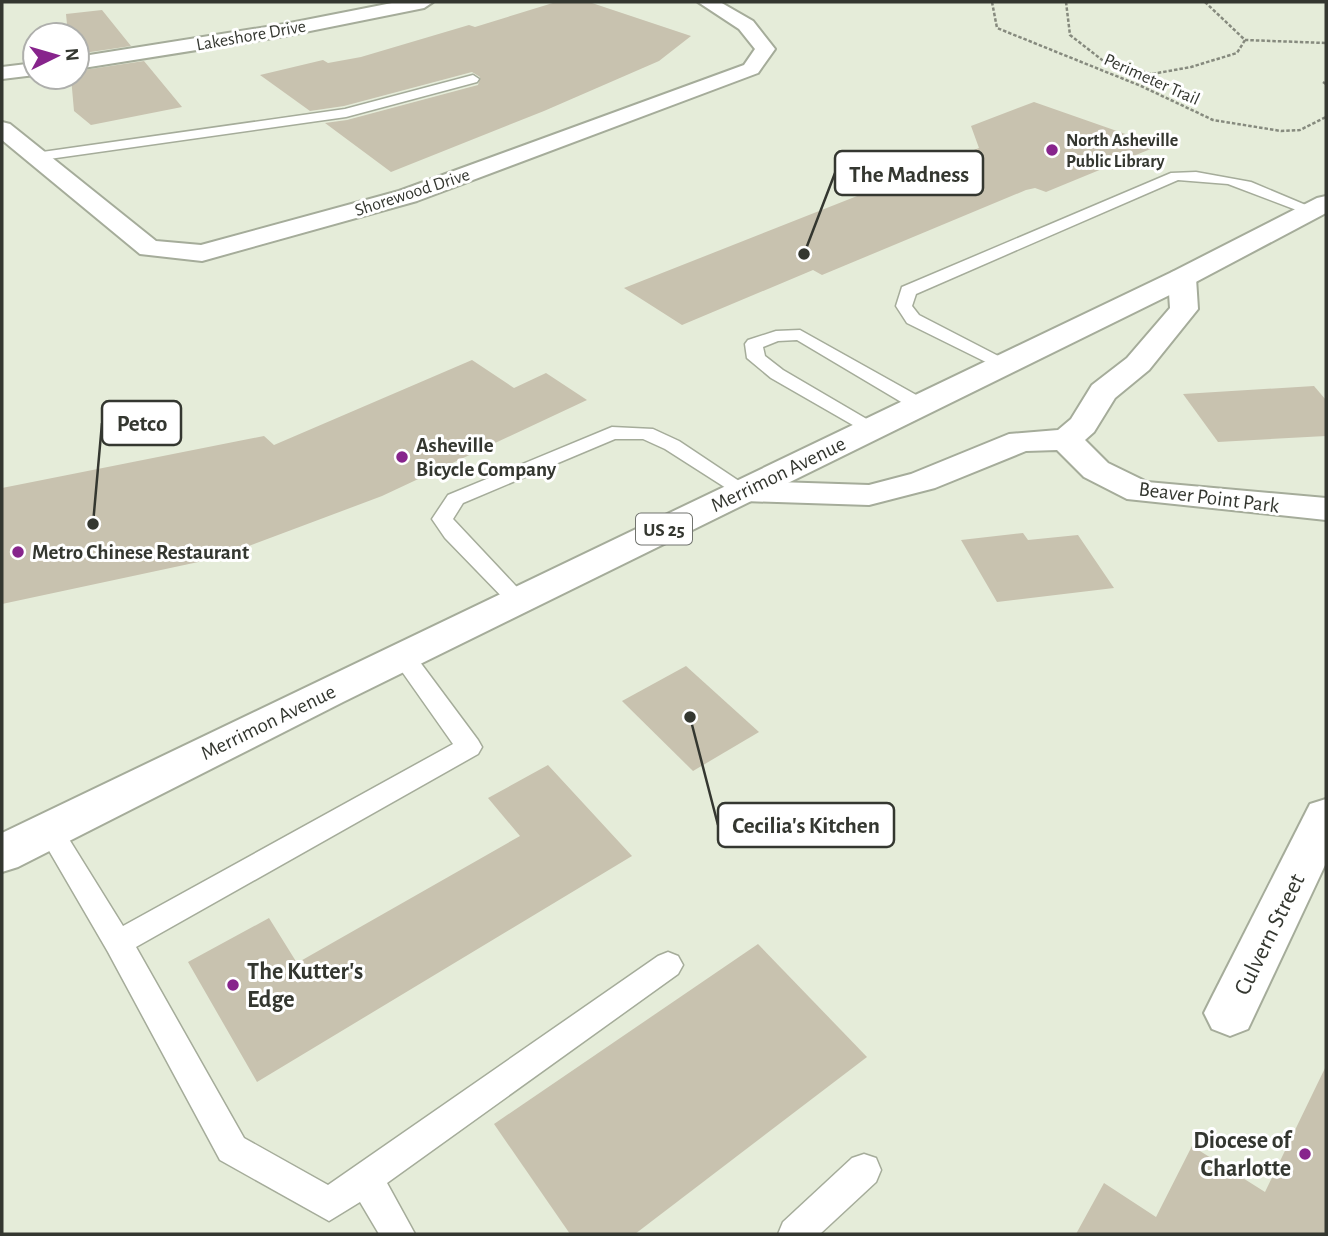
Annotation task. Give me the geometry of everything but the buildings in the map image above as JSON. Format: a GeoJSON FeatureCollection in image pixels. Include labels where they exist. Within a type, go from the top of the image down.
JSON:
{"type":"FeatureCollection","features":[{"type":"Feature","properties":{"kind":"street","name":"Lakeshore Drive"},"geometry":{"type":"LineString","coordinates":[[91,61],[285,30],[424,2]]}},
{"type":"Feature","properties":{"kind":"street","name":"Shorewood Drive"},"geometry":{"type":"LineString","coordinates":[[2,130],[149,248],[202,253],[408,196],[751,69],[765,49],[746,25],[707,2]]}},
{"type":"Feature","properties":{"kind":"street"},"geometry":{"type":"LineString","coordinates":[[2,74],[21,71]]}},
{"type":"Feature","properties":{"kind":"street","name":"Merrimon Avenue"},"geometry":{"type":"LineString","coordinates":[[2,854],[1182,278],[1319,207]]}},
{"type":"Feature","properties":{"kind":"street"},"geometry":{"type":"LineString","coordinates":[[744,491],[869,495],[923,481],[1021,441],[1066,440],[1083,425],[1103,392],[1138,364],[1184,309],[1182,278]]}},
{"type":"Feature","properties":{"kind":"street","name":"Beaver Point Park"},"geometry":{"type":"LineString","coordinates":[[1066,440],[1096,470],[1139,492],[1326,509]]}},
{"type":"Feature","properties":{"kind":"street","name":"Culvern Street"},"geometry":{"type":"LineString","coordinates":[[1230,1013],[1326,816]]}},
{"type":"Feature","properties":{"kind":"lane"},"geometry":{"type":"LineString","coordinates":[[35,157],[346,113],[473,79]]}},
{"type":"Feature","properties":{"kind":"lane"},"geometry":{"type":"LineString","coordinates":[[1002,365],[913,319],[904,306],[908,291],[1176,176],[1231,178],[1319,207]]}},
{"type":"Feature","properties":{"kind":"lane"},"geometry":{"type":"LineString","coordinates":[[872,428],[777,373],[756,358],[754,344],[776,336],[800,335],[920,405]]}},
{"type":"Feature","properties":{"kind":"lane"},"geometry":{"type":"LineString","coordinates":[[518,600],[452,533],[442,519],[455,499],[612,433],[646,433],[672,445],[744,491]]}},
{"type":"Feature","properties":{"kind":"lane"},"geometry":{"type":"LineString","coordinates":[[118,943],[469,747],[403,656]]}},
{"type":"Feature","properties":{"kind":"lane"},"geometry":{"type":"LineString","coordinates":[[50,830],[118,943],[232,1149],[329,1204],[668,965]]}},
{"type":"Feature","properties":{"kind":"lane"},"geometry":{"type":"LineString","coordinates":[[795,1234],[864,1170]]}},
{"type":"Feature","properties":{"kind":"lane"},"geometry":{"type":"LineString","coordinates":[[365,1179],[398,1234]]}},
{"type":"Feature","properties":{"kind":"path","name":"Perimeter Trail"},"geometry":{"type":"LineString","coordinates":[[992,2],[997,28],[1141,86],[1213,120],[1281,131],[1300,130],[1326,117]]}},
{"type":"Feature","properties":{"kind":"path"},"geometry":{"type":"LineString","coordinates":[[1066,2],[1070,35],[1106,63],[1152,74],[1191,67],[1237,53],[1245,40]]}},
{"type":"Feature","properties":{"kind":"path"},"geometry":{"type":"LineString","coordinates":[[1205,2],[1245,40],[1326,43]]}},
{"type":"Feature","properties":{"kind":"place","name":"North Asheville Public Library"},"geometry":{"type":"Point","coordinates":[1052,150]}},
{"type":"Feature","properties":{"kind":"place","name":"The Madness"},"geometry":{"type":"Point","coordinates":[804,254]}},
{"type":"Feature","properties":{"kind":"place","name":"Asheville Bicycle Company"},"geometry":{"type":"Point","coordinates":[402,457]}},
{"type":"Feature","properties":{"kind":"place","name":"Petco"},"geometry":{"type":"Point","coordinates":[93,524]}},
{"type":"Feature","properties":{"kind":"place","name":"Metro Chinese Restaurant"},"geometry":{"type":"Point","coordinates":[18,552]}},
{"type":"Feature","properties":{"kind":"place","name":"Cecilia's Kitchen"},"geometry":{"type":"Point","coordinates":[690,717]}},
{"type":"Feature","properties":{"kind":"place","name":"The Kutter's Edge"},"geometry":{"type":"Point","coordinates":[233,985]}},
{"type":"Feature","properties":{"kind":"place","name":"Diocese of Charlotte"},"geometry":{"type":"Point","coordinates":[1305,1154]}}]}
